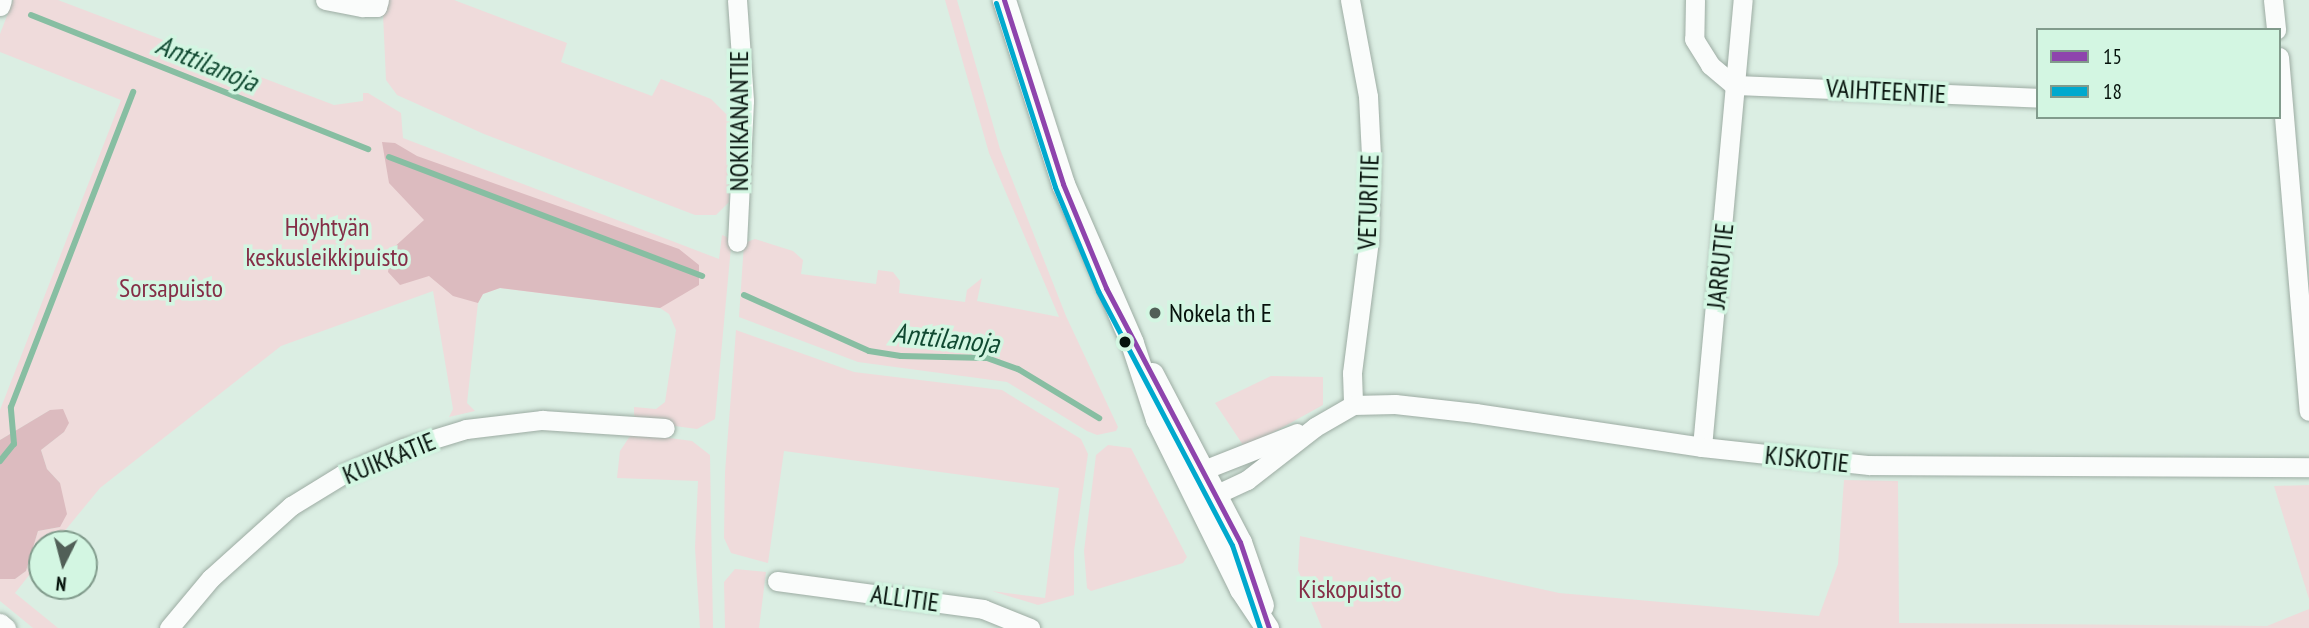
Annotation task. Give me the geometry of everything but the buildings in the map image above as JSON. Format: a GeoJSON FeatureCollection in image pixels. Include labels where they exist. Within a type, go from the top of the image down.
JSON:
{"type":"FeatureCollection","features":[{"type":"Feature","properties":{"kind":"street"},"geometry":{"type":"LineString","coordinates":[[0,6],[2,0]]}},
{"type":"Feature","properties":{"kind":"street"},"geometry":{"type":"LineString","coordinates":[[325,0],[362,7],[377,7],[379,0]]}},
{"type":"Feature","properties":{"kind":"street","name":"NOKIKANANTIE"},"geometry":{"type":"LineString","coordinates":[[737,0],[744,101],[737,242]]}},
{"type":"Feature","properties":{"kind":"street"},"geometry":{"type":"LineString","coordinates":[[1004,0],[1063,184],[1132,343],[1175,411],[1195,473],[1209,499],[1240,542],[1268,628]]}},
{"type":"Feature","properties":{"kind":"street","name":"VETURITIE"},"geometry":{"type":"LineString","coordinates":[[1350,0],[1368,96],[1371,156],[1369,240],[1352,373],[1353,405]]}},
{"type":"Feature","properties":{"kind":"street"},"geometry":{"type":"LineString","coordinates":[[1695,0],[1694,39],[1710,65],[1734,85]]}},
{"type":"Feature","properties":{"kind":"street","name":"JARRUTIE"},"geometry":{"type":"LineString","coordinates":[[1702,447],[1734,85],[1741,57],[1743,0]]}},
{"type":"Feature","properties":{"kind":"street"},"geometry":{"type":"LineString","coordinates":[[2273,0],[2276,28]]}},
{"type":"Feature","properties":{"kind":"street","name":"VAIHTEENTIE"},"geometry":{"type":"LineString","coordinates":[[1734,85],[2036,98]]}},
{"type":"Feature","properties":{"kind":"street"},"geometry":{"type":"LineString","coordinates":[[2282,109],[2309,411]]}},
{"type":"Feature","properties":{"kind":"street","name":"KISKOTIE"},"geometry":{"type":"LineString","coordinates":[[1209,499],[1247,480],[1315,427],[1353,405],[1395,404],[1475,413],[1702,447],[1869,465],[2309,467]]}},
{"type":"Feature","properties":{"kind":"street","name":"KUIKKATIE"},"geometry":{"type":"LineString","coordinates":[[169,628],[219,569],[291,506],[343,474],[404,448],[466,429],[542,420],[665,428]]}},
{"type":"Feature","properties":{"kind":"street","name":"KISKOTIE"},"geometry":{"type":"LineString","coordinates":[[1195,473],[1315,427]]}},
{"type":"Feature","properties":{"kind":"street","name":"ALLITIE"},"geometry":{"type":"LineString","coordinates":[[777,581],[983,609],[1030,628]]}},
{"type":"Feature","properties":{"kind":"street"},"geometry":{"type":"LineString","coordinates":[[0,623],[6,628]]}},
{"type":"Feature","properties":{"kind":"green space","name":"Sorsapuisto"},"geometry":{"type":"Polygon","coordinates":[[[13,0],[58,0],[334,105],[363,101],[363,93],[368,93],[401,113],[403,138],[719,259],[722,235],[727,237],[731,247],[715,419],[697,429],[638,421],[634,415],[634,407],[656,409],[665,402],[676,330],[669,314],[660,308],[500,288],[483,294],[478,303],[467,403],[475,411],[449,417],[453,409],[433,291],[281,346],[100,488],[66,530],[44,530],[60,527],[60,483],[47,469],[41,450],[64,432],[50,410],[0,440],[0,410],[121,100],[0,52],[0,34],[13,0]]]}},
{"type":"Feature","properties":{"kind":"green space"},"geometry":{"type":"Polygon","coordinates":[[[388,0],[454,0],[567,43],[561,62],[652,96],[661,79],[711,99],[731,119],[729,202],[716,215],[695,215],[484,134],[397,95],[386,80],[383,14],[388,0]]]}},
{"type":"Feature","properties":{"kind":"green space"},"geometry":{"type":"Polygon","coordinates":[[[945,0],[957,0],[1000,149],[1066,316],[1118,427],[1116,431],[1097,435],[1087,431],[1007,382],[858,362],[739,317],[744,243],[755,239],[793,251],[803,260],[801,274],[876,284],[878,270],[893,272],[900,281],[899,293],[965,302],[967,290],[982,278],[977,301],[1059,317],[989,153],[945,0]]]}},
{"type":"Feature","properties":{"kind":"green space"},"geometry":{"type":"Polygon","coordinates":[[[736,330],[854,372],[1002,390],[1081,439],[1088,454],[1074,551],[1074,595],[1038,605],[992,591],[1045,598],[1059,488],[784,451],[768,563],[731,553],[724,538],[725,472],[736,330]]]}},
{"type":"Feature","properties":{"kind":"green space"},"geometry":{"type":"Polygon","coordinates":[[[1271,376],[1323,377],[1323,405],[1245,448],[1215,403],[1271,376]]]}},
{"type":"Feature","properties":{"kind":"green space"},"geometry":{"type":"Polygon","coordinates":[[[632,433],[692,441],[710,455],[713,628],[700,628],[695,548],[698,481],[617,478],[620,451],[632,433]]]}},
{"type":"Feature","properties":{"kind":"green space"},"geometry":{"type":"Polygon","coordinates":[[[1108,445],[1131,448],[1187,557],[1183,563],[1091,591],[1087,588],[1084,551],[1096,455],[1108,445]]]}},
{"type":"Feature","properties":{"kind":"green space","name":"Kiskopuisto"},"geometry":{"type":"Polygon","coordinates":[[[1844,480],[1898,481],[1899,623],[2267,626],[2309,609],[2309,628],[1322,628],[1298,570],[1300,536],[1559,593],[1819,616],[1838,564],[1844,480]]]}},
{"type":"Feature","properties":{"kind":"green space"},"geometry":{"type":"Polygon","coordinates":[[[2309,485],[2309,599],[2274,486],[2309,485]]]}},
{"type":"Feature","properties":{"kind":"green space","name":"Sorsapuisto"},"geometry":{"type":"Polygon","coordinates":[[[28,564],[28,577],[15,593],[58,628],[33,628],[0,601],[0,579],[15,579],[26,571],[28,564]]]}},
{"type":"Feature","properties":{"kind":"green space"},"geometry":{"type":"Polygon","coordinates":[[[735,569],[766,572],[759,628],[725,628],[724,582],[735,569]]]}},
{"type":"Feature","properties":{"kind":"shaded area"},"geometry":{"type":"Polygon","coordinates":[[[382,142],[395,143],[417,156],[679,249],[699,265],[699,285],[660,308],[500,288],[483,294],[478,303],[453,296],[429,276],[400,285],[388,272],[391,250],[424,220],[389,183],[382,142]]]}},
{"type":"Feature","properties":{"kind":"shaded area"},"geometry":{"type":"Polygon","coordinates":[[[63,409],[69,423],[64,432],[41,450],[47,469],[60,483],[67,514],[60,527],[28,530],[26,571],[15,579],[0,579],[0,440],[50,410],[63,409]]]}},
{"type":"Feature","properties":{"kind":"waterway","name":"Anttilanoja"},"geometry":{"type":"LineString","coordinates":[[31,15],[368,149]]}},
{"type":"Feature","properties":{"kind":"waterway"},"geometry":{"type":"LineString","coordinates":[[0,461],[14,444],[11,407],[133,92]]}},
{"type":"Feature","properties":{"kind":"waterway","name":"Anttilanoja"},"geometry":{"type":"LineString","coordinates":[[389,157],[702,276]]}},
{"type":"Feature","properties":{"kind":"waterway","name":"Anttilanoja"},"geometry":{"type":"LineString","coordinates":[[744,295],[869,351],[901,356],[987,358],[1018,369],[1099,418]]}},
{"type":"Feature","properties":{"kind":"transit line","name":"15"},"geometry":{"type":"LineString","coordinates":[[1004,0],[1063,184],[1106,288],[1240,542],[1269,628]]}},
{"type":"Feature","properties":{"kind":"transit line","name":"18"},"geometry":{"type":"LineString","coordinates":[[996,3],[1055,187],[1098,291],[1232,545],[1260,628]]}},
{"type":"Feature","properties":{"kind":"place","name":"Nokela th E"},"geometry":{"type":"Point","coordinates":[1155,313]}},
{"type":"Feature","properties":{"kind":"park label","name":"Höyhtyän keskusleikkipuisto"},"geometry":{"type":"Point","coordinates":[327,242]}}]}
